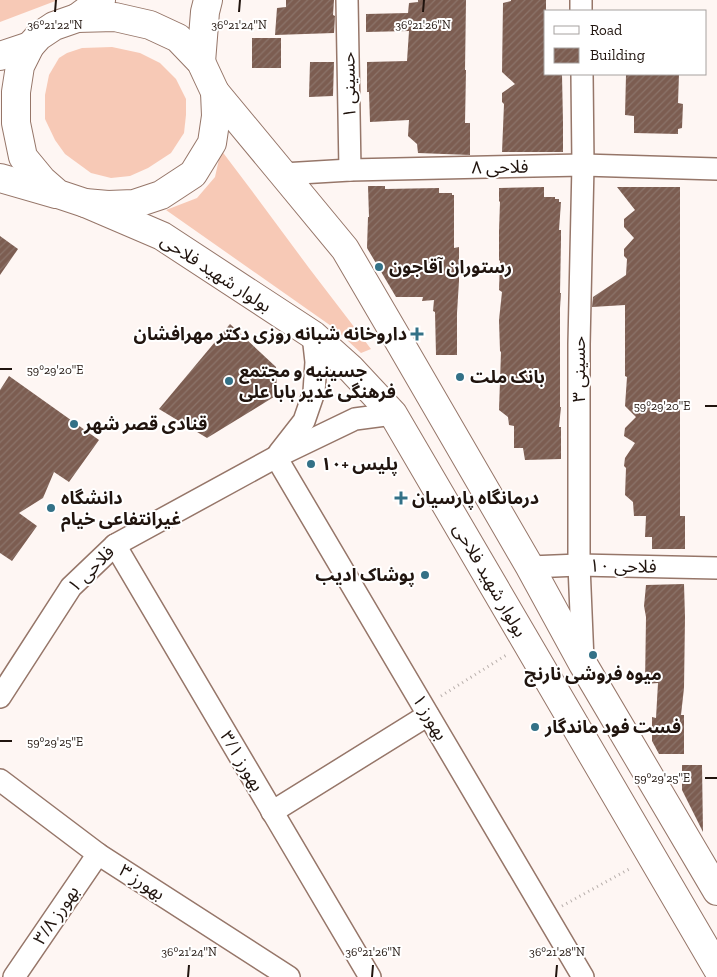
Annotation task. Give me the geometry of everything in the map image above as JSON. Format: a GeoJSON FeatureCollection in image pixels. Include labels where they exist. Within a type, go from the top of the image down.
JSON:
{"type":"FeatureCollection","features":[{"type":"Feature","properties":{"kind":"main road"},"geometry":{"type":"LineString","coordinates":[[77,18],[101,0]]}},
{"type":"Feature","properties":{"kind":"main road"},"geometry":{"type":"LineString","coordinates":[[201,62],[205,12],[208,0]]}},
{"type":"Feature","properties":{"kind":"main road"},"geometry":{"type":"LineString","coordinates":[[58,194],[42,180],[23,157],[16,123],[16,92],[20,66],[30,46],[38,36],[54,26],[77,18],[115,17],[150,25],[178,38],[201,62],[215,92],[344,249],[530,567],[583,664],[717,891]]}},
{"type":"Feature","properties":{"kind":"main road"},"geometry":{"type":"LineString","coordinates":[[0,56],[30,46]]}},
{"type":"Feature","properties":{"kind":"main road"},"geometry":{"type":"LineString","coordinates":[[0,178],[85,203],[108,205],[134,204],[161,195],[193,174],[212,143],[216,116],[215,92]]}},
{"type":"Feature","properties":{"kind":"main road","name":"بولوار شهید فلاحی"},"geometry":{"type":"LineString","coordinates":[[85,203],[162,236],[313,335],[350,369],[393,414],[717,968]]}},
{"type":"Feature","properties":{"kind":"street","name":"حسینی ۱"},"geometry":{"type":"LineString","coordinates":[[347,0],[350,170]]}},
{"type":"Feature","properties":{"kind":"street","name":"حسینی ۳"},"geometry":{"type":"LineString","coordinates":[[582,75],[583,166],[579,344],[579,565],[583,664]]}},
{"type":"Feature","properties":{"kind":"street","name":"فلاحی ۸"},"geometry":{"type":"LineString","coordinates":[[283,174],[350,170],[583,166],[717,169]]}},
{"type":"Feature","properties":{"kind":"street","name":"فلاحی ۱"},"geometry":{"type":"LineString","coordinates":[[276,457],[304,421],[314,392],[316,362],[313,335]]}},
{"type":"Feature","properties":{"kind":"street","name":"فلاحی ۱"},"geometry":{"type":"LineString","coordinates":[[0,697],[71,587],[114,545],[276,457],[354,419],[393,414]]}},
{"type":"Feature","properties":{"kind":"street","name":"بهورز ۱"},"geometry":{"type":"LineString","coordinates":[[276,457],[583,977]]}},
{"type":"Feature","properties":{"kind":"street","name":"بهورز ۳/۱"},"geometry":{"type":"LineString","coordinates":[[114,545],[370,977]]}},
{"type":"Feature","properties":{"kind":"street","name":"فلاحی ۱۰"},"geometry":{"type":"LineString","coordinates":[[530,567],[579,565],[717,568]]}},
{"type":"Feature","properties":{"kind":"street"},"geometry":{"type":"LineString","coordinates":[[272,812],[426,711]]}},
{"type":"Feature","properties":{"kind":"street","name":"بهورز ۳"},"geometry":{"type":"LineString","coordinates":[[0,780],[98,854],[280,975]]}},
{"type":"Feature","properties":{"kind":"street","name":"بهورز ۳/۸"},"geometry":{"type":"LineString","coordinates":[[14,977],[98,854]]}},
{"type":"Feature","properties":{"kind":"path"},"geometry":{"type":"LineString","coordinates":[[426,711],[526,642]]}},
{"type":"Feature","properties":{"kind":"path"},"geometry":{"type":"LineString","coordinates":[[546,914],[652,857]]}},
{"type":"Feature","properties":{"kind":"shaded area"},"geometry":{"type":"Polygon","coordinates":[[[0,0],[58,0],[0,22],[0,0]]]}},
{"type":"Feature","properties":{"kind":"shaded area"},"geometry":{"type":"Polygon","coordinates":[[[112,47],[140,53],[160,63],[176,79],[186,99],[186,115],[184,133],[171,153],[148,168],[130,176],[111,178],[91,173],[65,154],[55,140],[45,119],[45,95],[49,75],[59,58],[82,48],[112,47]]]}},
{"type":"Feature","properties":{"kind":"shaded area"},"geometry":{"type":"Polygon","coordinates":[[[221,150],[371,349],[361,353],[334,328],[166,210],[197,198],[215,177],[221,150]]]}},
{"type":"Feature","properties":{"kind":"building"},"geometry":{"type":"Polygon","coordinates":[[[286,0],[334,0],[334,33],[275,35],[277,8],[286,7],[286,0]]]}},
{"type":"Feature","properties":{"kind":"building"},"geometry":{"type":"Polygon","coordinates":[[[418,0],[466,0],[465,123],[470,123],[470,155],[418,153],[417,144],[408,136],[409,120],[370,122],[367,62],[407,61],[409,31],[366,32],[366,14],[408,13],[409,3],[418,2],[418,0]]]}},
{"type":"Feature","properties":{"kind":"building"},"geometry":{"type":"Polygon","coordinates":[[[546,0],[546,10],[544,10],[544,75],[562,75],[563,152],[502,152],[504,104],[502,102],[502,93],[515,84],[502,72],[503,3],[546,0]]]}},
{"type":"Feature","properties":{"kind":"building"},"geometry":{"type":"Polygon","coordinates":[[[252,38],[281,38],[281,68],[252,68],[252,38]]]}},
{"type":"Feature","properties":{"kind":"building"},"geometry":{"type":"Polygon","coordinates":[[[310,62],[334,62],[333,96],[309,97],[310,62]]]}},
{"type":"Feature","properties":{"kind":"building"},"geometry":{"type":"Polygon","coordinates":[[[626,75],[679,75],[678,103],[683,104],[682,128],[678,129],[678,134],[634,133],[634,116],[625,115],[626,75]]]}},
{"type":"Feature","properties":{"kind":"building"},"geometry":{"type":"Polygon","coordinates":[[[368,186],[385,186],[385,189],[439,188],[439,193],[452,193],[454,195],[454,248],[459,247],[457,355],[436,355],[434,300],[422,301],[423,297],[396,297],[367,248],[368,186]]]}},
{"type":"Feature","properties":{"kind":"building"},"geometry":{"type":"Polygon","coordinates":[[[544,187],[544,197],[555,197],[555,199],[559,199],[559,202],[561,202],[559,230],[561,230],[561,407],[559,427],[561,427],[561,459],[525,460],[523,448],[514,448],[514,426],[509,425],[508,417],[499,410],[501,352],[499,320],[502,292],[499,290],[499,188],[544,187]]]}},
{"type":"Feature","properties":{"kind":"building"},"geometry":{"type":"Polygon","coordinates":[[[617,187],[680,187],[680,516],[685,516],[685,549],[652,549],[652,537],[645,537],[646,516],[634,516],[633,502],[625,495],[625,458],[635,443],[624,436],[625,428],[636,417],[625,406],[627,377],[625,376],[625,305],[592,307],[593,297],[626,275],[627,259],[624,256],[624,249],[634,238],[624,227],[624,219],[635,210],[617,187]]]}},
{"type":"Feature","properties":{"kind":"building"},"geometry":{"type":"Polygon","coordinates":[[[0,236],[18,249],[0,275],[0,236]]]}},
{"type":"Feature","properties":{"kind":"building","name":"جسینیه و مجتمع فرهنگی غدیر بابا علی"},"geometry":{"type":"Polygon","coordinates":[[[230,324],[276,367],[277,395],[207,438],[159,409],[230,324]]]}},
{"type":"Feature","properties":{"kind":"building"},"geometry":{"type":"Polygon","coordinates":[[[9,376],[99,440],[69,482],[54,472],[43,498],[19,513],[37,526],[12,561],[0,553],[0,390],[9,376]]]}},
{"type":"Feature","properties":{"kind":"building"},"geometry":{"type":"Polygon","coordinates":[[[684,584],[684,688],[681,715],[684,715],[684,754],[659,754],[652,741],[652,717],[656,718],[658,683],[645,684],[646,617],[644,606],[646,585],[684,584]]]}},
{"type":"Feature","properties":{"kind":"building"},"geometry":{"type":"Polygon","coordinates":[[[682,765],[702,765],[703,832],[682,790],[682,765]]]}},
{"type":"Feature","properties":{"kind":"place","name":"رستوران آقاجون"},"geometry":{"type":"Point","coordinates":[379,267]}},
{"type":"Feature","properties":{"kind":"place","name":"داروخانه شبانه روزی دکتر مهرافشان"},"geometry":{"type":"Point","coordinates":[417,334]}},
{"type":"Feature","properties":{"kind":"place","name":"بانک ملت"},"geometry":{"type":"Point","coordinates":[460,377]}},
{"type":"Feature","properties":{"kind":"place","name":"جسینیه و مجتمع فرهنگی غدیر بابا علی"},"geometry":{"type":"Point","coordinates":[229,381]}},
{"type":"Feature","properties":{"kind":"place","name":"قنادی قصر شهر"},"geometry":{"type":"Point","coordinates":[74,424]}},
{"type":"Feature","properties":{"kind":"place","name":"پلیس +۱۰"},"geometry":{"type":"Point","coordinates":[311,464]}},
{"type":"Feature","properties":{"kind":"place","name":"درمانگاه پارسیان"},"geometry":{"type":"Point","coordinates":[401,498]}},
{"type":"Feature","properties":{"kind":"place","name":"دانشگاه غیرانتفاعی خیام"},"geometry":{"type":"Point","coordinates":[51,508]}},
{"type":"Feature","properties":{"kind":"place","name":"پوشاک ادیب"},"geometry":{"type":"Point","coordinates":[425,575]}},
{"type":"Feature","properties":{"kind":"place","name":"میوه فروشی نارنج"},"geometry":{"type":"Point","coordinates":[593,655]}},
{"type":"Feature","properties":{"kind":"place","name":"فست فود ماندگار"},"geometry":{"type":"Point","coordinates":[535,727]}}]}
